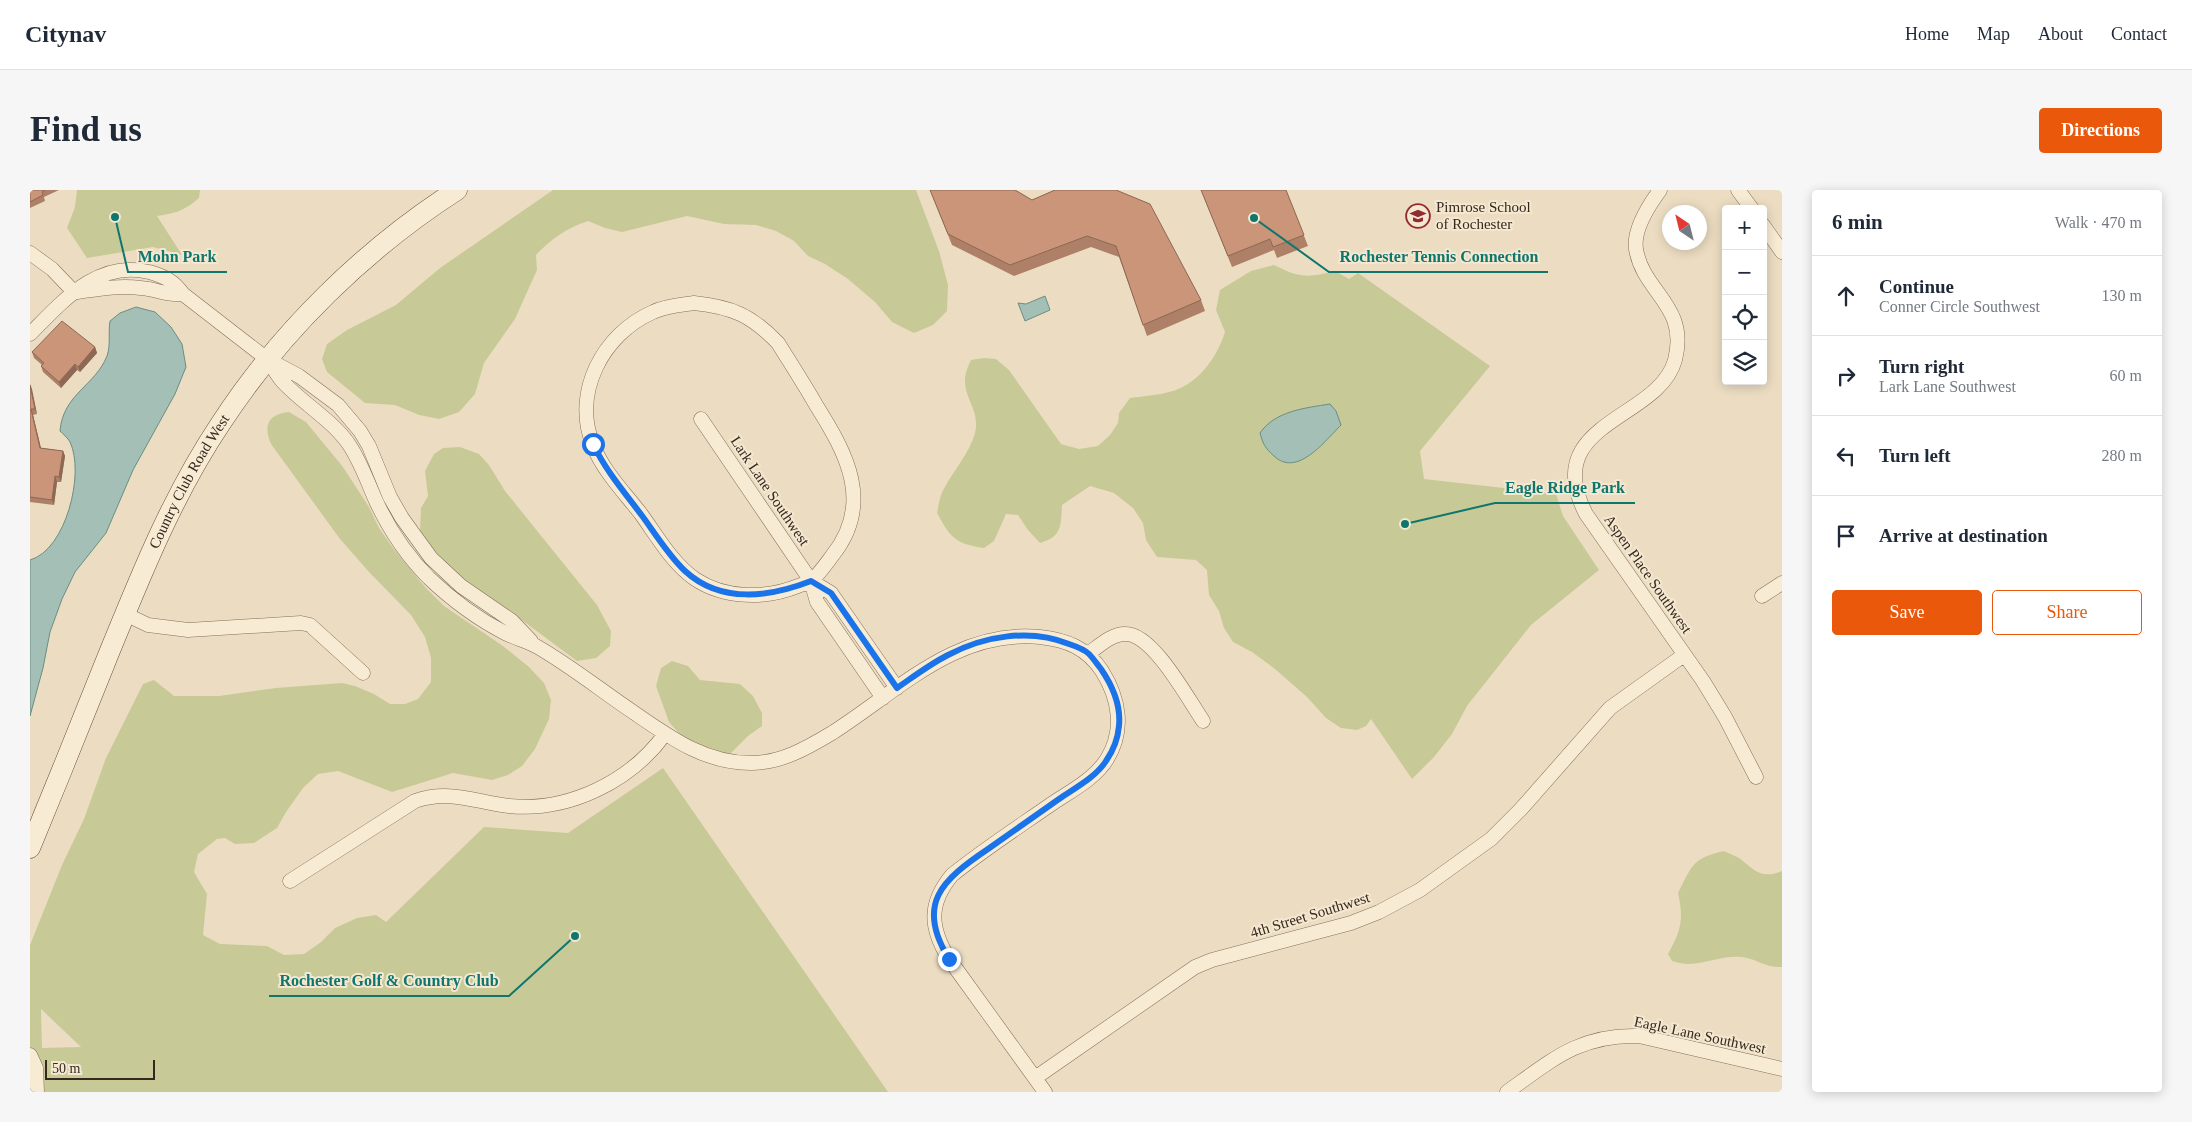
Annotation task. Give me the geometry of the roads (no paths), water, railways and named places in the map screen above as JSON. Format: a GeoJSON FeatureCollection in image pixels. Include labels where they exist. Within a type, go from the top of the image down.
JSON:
{"type":"FeatureCollection","features":[{"type":"Feature","properties":{"kind":"main road","name":"Country Club Road West"},"geometry":{"type":"LineString","coordinates":[[30,848],[160,530],[186,480],[220,423],[267,359],[304,319],[361,265],[419,216],[457,190]]}},
{"type":"Feature","properties":{"kind":"street","name":"Aspen Place Southwest"},"geometry":{"type":"LineString","coordinates":[[1660,190],[1645,215],[1636,239],[1636,248],[1647,275],[1675,319],[1677,328],[1675,360],[1661,384],[1599,430],[1588,442],[1580,456],[1576,470],[1578,498],[1586,514],[1684,655],[1725,718],[1756,776]]}},
{"type":"Feature","properties":{"kind":"street"},"geometry":{"type":"LineString","coordinates":[[1738,190],[1749,205]]}},
{"type":"Feature","properties":{"kind":"street"},"geometry":{"type":"LineString","coordinates":[[1767,231],[1782,252]]}},
{"type":"Feature","properties":{"kind":"street"},"geometry":{"type":"LineString","coordinates":[[30,253],[52,269],[74,292]]}},
{"type":"Feature","properties":{"kind":"street"},"geometry":{"type":"LineString","coordinates":[[30,334],[74,292],[129,287],[142,288],[173,296],[183,294],[267,359],[320,390],[349,418],[369,446],[390,497],[402,518],[431,558],[461,586],[512,621],[534,645]]}},
{"type":"Feature","properties":{"kind":"street"},"geometry":{"type":"LineString","coordinates":[[679,305],[722,306],[752,320],[778,343],[838,440],[851,471],[854,488],[853,505],[844,539],[811,581],[791,589],[746,596],[729,593],[696,580],[672,557],[602,462],[588,427],[586,408],[588,389],[595,367],[607,347],[621,331],[655,311],[679,305]]}},
{"type":"Feature","properties":{"kind":"street"},"geometry":{"type":"LineString","coordinates":[[267,359],[282,381],[332,426],[351,448],[387,522],[412,559],[453,599],[504,633],[534,645],[687,748],[709,757],[751,763],[771,762],[796,753],[819,741],[947,655],[968,646],[1011,635],[1063,641],[1089,653],[1111,686],[1117,705],[1119,726],[1115,744],[1106,762],[1074,789],[952,875],[943,886],[937,898],[934,913],[934,929],[939,943],[1045,1092]]}},
{"type":"Feature","properties":{"kind":"street","name":"Lark Lane Southwest"},"geometry":{"type":"LineString","coordinates":[[701,419],[811,581],[816,602],[883,698]]}},
{"type":"Feature","properties":{"kind":"street","name":"Lark Lane Southwest"},"geometry":{"type":"LineString","coordinates":[[811,581],[831,593],[897,688]]}},
{"type":"Feature","properties":{"kind":"street"},"geometry":{"type":"LineString","coordinates":[[1762,596],[1782,582]]}},
{"type":"Feature","properties":{"kind":"street"},"geometry":{"type":"LineString","coordinates":[[125,614],[148,625],[188,630],[301,623],[310,625],[363,673]]}},
{"type":"Feature","properties":{"kind":"street"},"geometry":{"type":"LineString","coordinates":[[1089,653],[1115,636],[1125,634],[1136,636],[1155,650],[1203,721]]}},
{"type":"Feature","properties":{"kind":"street","name":"4th Street Southwest"},"geometry":{"type":"LineString","coordinates":[[1035,1078],[1195,968],[1212,960],[1351,923],[1380,912],[1420,890],[1474,853],[1502,829],[1610,708],[1684,655]]}},
{"type":"Feature","properties":{"kind":"street"},"geometry":{"type":"LineString","coordinates":[[290,881],[415,801],[432,796],[450,795],[508,806],[538,807],[560,805],[583,797],[613,781],[641,761],[665,734]]}},
{"type":"Feature","properties":{"kind":"street","name":"Eagle Lane Southwest"},"geometry":{"type":"LineString","coordinates":[[1507,1092],[1561,1054],[1577,1046],[1592,1040],[1622,1035],[1639,1036],[1782,1069]]}},
{"type":"Feature","properties":{"kind":"street"},"geometry":{"type":"LineString","coordinates":[[30,1055],[36,1068],[37,1092]]}},
{"type":"Feature","properties":{"kind":"place","name":"Pimrose School of Rochester"},"geometry":{"type":"Point","coordinates":[1418,216]}},
{"type":"Feature","properties":{"kind":"place","name":"Mohn Park"},"geometry":{"type":"Point","coordinates":[115,217]}},
{"type":"Feature","properties":{"kind":"place","name":"Rochester Tennis Connection"},"geometry":{"type":"Point","coordinates":[1254,218]}},
{"type":"Feature","properties":{"kind":"place","name":"Eagle Ridge Park"},"geometry":{"type":"Point","coordinates":[1405,524]}},
{"type":"Feature","properties":{"kind":"place","name":"Rochester Golf & Country Club"},"geometry":{"type":"Point","coordinates":[575,936]}}]}
